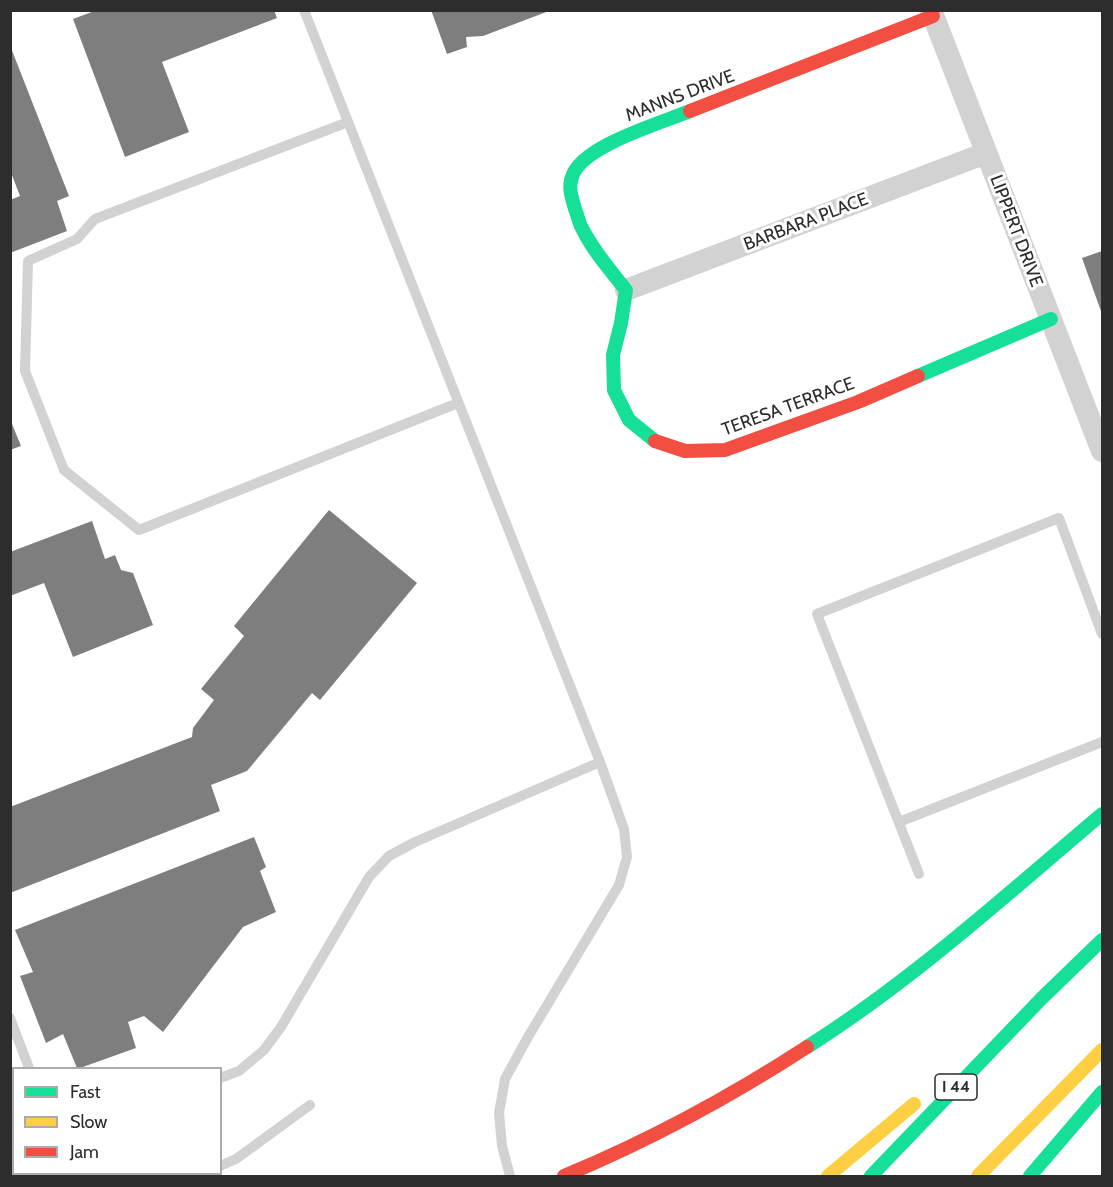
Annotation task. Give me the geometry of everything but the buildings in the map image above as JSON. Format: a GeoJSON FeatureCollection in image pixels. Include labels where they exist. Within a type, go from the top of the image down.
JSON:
{"type":"FeatureCollection","features":[{"type":"Feature","properties":{"kind":"main road","name":"MANNS DRIVE"},"geometry":{"type":"LineString","coordinates":[[626,290],[604,263],[582,229],[570,193],[572,176],[581,163],[594,152],[614,141],[932,13]]}},
{"type":"Feature","properties":{"kind":"main road","name":"TERESA TERRACE"},"geometry":{"type":"LineString","coordinates":[[626,290],[613,355],[614,390],[629,420],[654,441],[685,451],[725,450],[814,418],[858,402],[1051,319]]}},
{"type":"Feature","properties":{"kind":"main road"},"geometry":{"type":"LineString","coordinates":[[564,1176],[611,1156],[680,1121],[814,1044],[959,936],[1102,814]]}},
{"type":"Feature","properties":{"kind":"main road","name":"I 44"},"geometry":{"type":"LineString","coordinates":[[871,1176],[1042,998],[1102,940]]}},
{"type":"Feature","properties":{"kind":"main road"},"geometry":{"type":"LineString","coordinates":[[953,1072],[1042,998]]}},
{"type":"Feature","properties":{"kind":"main road"},"geometry":{"type":"LineString","coordinates":[[978,1176],[1102,1050]]}},
{"type":"Feature","properties":{"kind":"main road"},"geometry":{"type":"LineString","coordinates":[[1030,1176],[1102,1092]]}},
{"type":"Feature","properties":{"kind":"main road"},"geometry":{"type":"LineString","coordinates":[[828,1176],[926,1094]]}},
{"type":"Feature","properties":{"kind":"street","name":"LIPPERT DRIVE"},"geometry":{"type":"LineString","coordinates":[[932,13],[1102,451]]}},
{"type":"Feature","properties":{"kind":"street","name":"BARBARA PLACE"},"geometry":{"type":"LineString","coordinates":[[626,290],[986,153]]}},
{"type":"Feature","properties":{"kind":"lane"},"geometry":{"type":"LineString","coordinates":[[304,10],[600,762],[624,829],[627,857],[619,885],[505,1079],[500,1113],[502,1146],[510,1176]]}},
{"type":"Feature","properties":{"kind":"lane"},"geometry":{"type":"LineString","coordinates":[[348,122],[95,219],[77,239],[28,261],[25,371],[29,382],[64,470],[139,530],[458,403]]}},
{"type":"Feature","properties":{"kind":"lane"},"geometry":{"type":"LineString","coordinates":[[919,874],[817,614],[1059,518],[1102,634]]}},
{"type":"Feature","properties":{"kind":"lane"},"geometry":{"type":"LineString","coordinates":[[899,822],[1102,742]]}},
{"type":"Feature","properties":{"kind":"lane"},"geometry":{"type":"LineString","coordinates":[[222,1077],[239,1071],[264,1050],[281,1027],[369,877],[389,856],[415,842],[600,762]]}},
{"type":"Feature","properties":{"kind":"lane"},"geometry":{"type":"LineString","coordinates":[[10,1018],[29,1067]]}},
{"type":"Feature","properties":{"kind":"lane"},"geometry":{"type":"LineString","coordinates":[[222,1165],[236,1159],[310,1105]]}},
{"type":"Feature","properties":{"kind":"traffic: fast"},"geometry":{"type":"LineString","coordinates":[[655,441],[629,420],[614,390],[613,355],[626,290],[587,238],[573,201],[570,185],[578,166],[590,155],[642,129],[690,111]]}},
{"type":"Feature","properties":{"kind":"traffic: fast"},"geometry":{"type":"LineString","coordinates":[[918,376],[1051,319]]}},
{"type":"Feature","properties":{"kind":"traffic: fast"},"geometry":{"type":"LineString","coordinates":[[807,1047],[922,965],[1102,814]]}},
{"type":"Feature","properties":{"kind":"traffic: fast"},"geometry":{"type":"LineString","coordinates":[[871,1176],[1042,998],[1102,940]]}},
{"type":"Feature","properties":{"kind":"traffic: fast"},"geometry":{"type":"LineString","coordinates":[[1030,1176],[1102,1092]]}},
{"type":"Feature","properties":{"kind":"traffic: slow"},"geometry":{"type":"LineString","coordinates":[[978,1176],[1102,1050]]}},
{"type":"Feature","properties":{"kind":"traffic: slow"},"geometry":{"type":"LineString","coordinates":[[828,1176],[914,1104]]}},
{"type":"Feature","properties":{"kind":"traffic: jam"},"geometry":{"type":"LineString","coordinates":[[690,111],[933,16]]}},
{"type":"Feature","properties":{"kind":"traffic: jam"},"geometry":{"type":"LineString","coordinates":[[655,441],[685,451],[725,450],[858,402],[918,376]]}},
{"type":"Feature","properties":{"kind":"traffic: jam"},"geometry":{"type":"LineString","coordinates":[[564,1176],[688,1117],[807,1047]]}}]}
